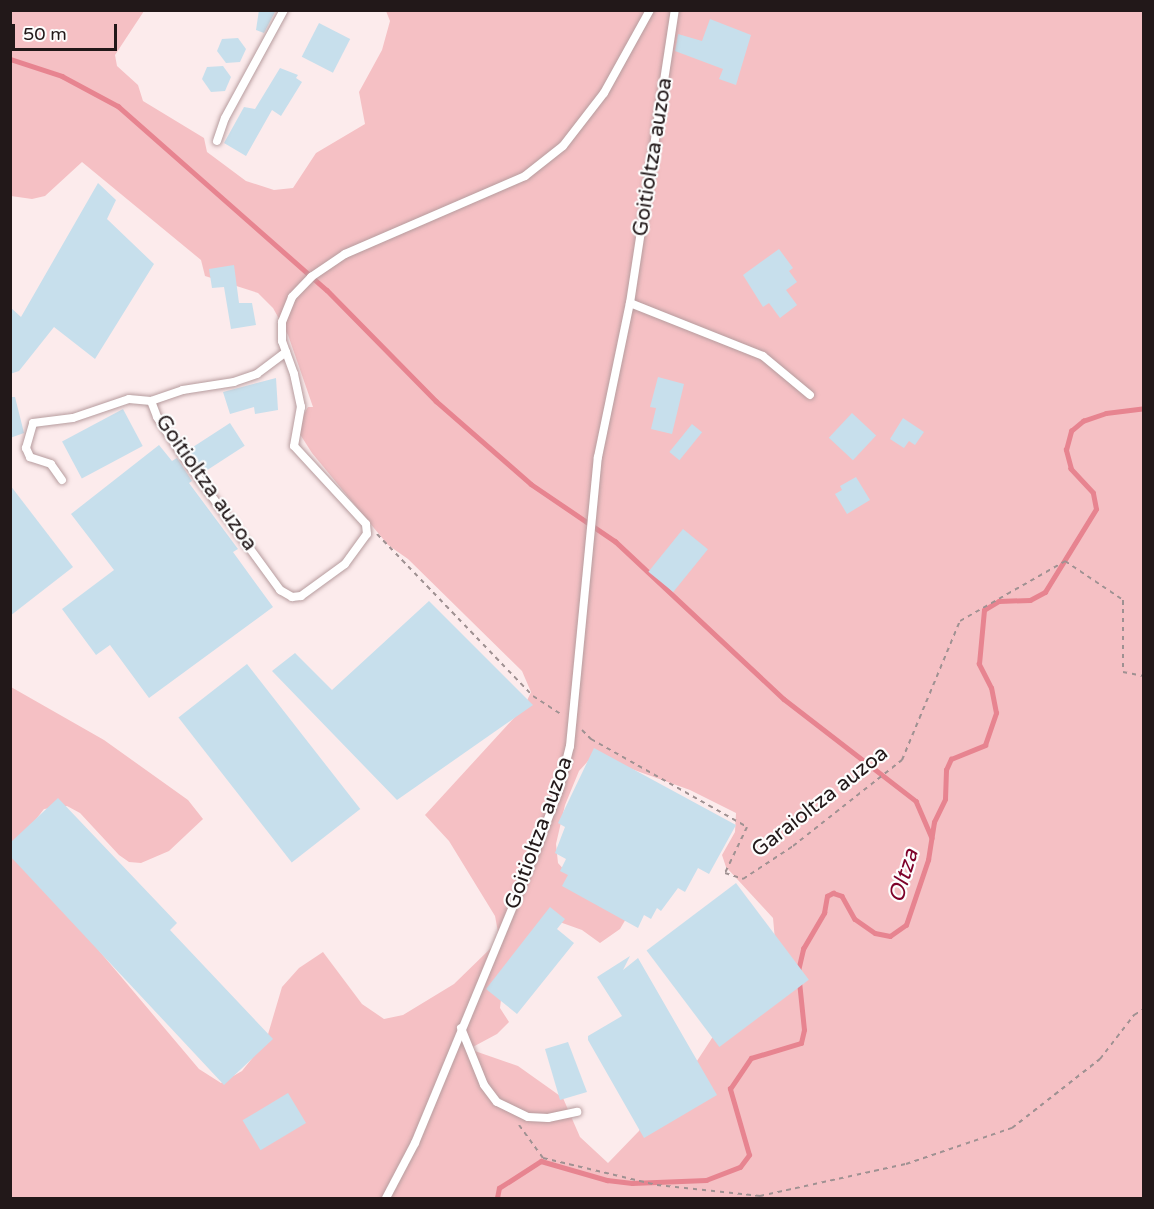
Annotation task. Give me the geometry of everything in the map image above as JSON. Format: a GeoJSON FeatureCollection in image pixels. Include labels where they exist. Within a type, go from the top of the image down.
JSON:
{"type":"FeatureCollection","features":[{"type":"Feature","properties":{"kind":"lane"},"geometry":{"type":"LineString","coordinates":[[217,141],[225,118],[284,10]]}},
{"type":"Feature","properties":{"kind":"lane"},"geometry":{"type":"LineString","coordinates":[[366,524],[294,446],[301,407],[286,352],[282,322],[292,297],[311,277],[345,254],[525,176],[563,146],[604,93],[650,10]]}},
{"type":"Feature","properties":{"kind":"lane","name":"Goitioltza auzoa"},"geometry":{"type":"LineString","coordinates":[[386,1198],[415,1143],[559,790],[573,720],[598,457],[630,303],[675,10]]}},
{"type":"Feature","properties":{"kind":"lane"},"geometry":{"type":"LineString","coordinates":[[630,303],[763,356],[810,395]]}},
{"type":"Feature","properties":{"kind":"lane","name":"Goitioltza auzoa"},"geometry":{"type":"LineString","coordinates":[[62,480],[51,464],[30,457],[26,447],[33,423],[73,418],[129,399],[151,401],[183,390],[234,382],[257,374],[286,352]]}},
{"type":"Feature","properties":{"kind":"lane","name":"Goitioltza auzoa"},"geometry":{"type":"LineString","coordinates":[[151,401],[157,417],[189,465],[238,528],[280,590],[292,597],[301,597],[345,564],[367,534],[366,524]]}},
{"type":"Feature","properties":{"kind":"lane"},"geometry":{"type":"LineString","coordinates":[[461,1028],[484,1085],[509,1110],[548,1118],[577,1112]]}},
{"type":"Feature","properties":{"kind":"path","name":"Garaioltza auzoa"},"geometry":{"type":"LineString","coordinates":[[366,524],[533,696],[573,720],[591,739],[747,827],[725,873],[743,879],[793,846],[902,760],[960,621],[1065,561],[1123,600],[1123,672],[1143,676]]}},
{"type":"Feature","properties":{"kind":"path"},"geometry":{"type":"LineString","coordinates":[[509,1110],[543,1158],[657,1185],[760,1196],[906,1164],[1012,1128],[1100,1059],[1134,1015],[1143,1009]]}},
{"type":"Feature","properties":{"kind":"shaded area"},"geometry":{"type":"Polygon","coordinates":[[[11,11],[144,11],[115,55],[117,66],[138,85],[143,101],[204,138],[207,152],[246,181],[274,190],[293,188],[316,153],[365,124],[359,92],[382,50],[390,21],[386,11],[1143,11],[1143,1198],[11,1198],[11,687],[104,740],[188,800],[203,819],[169,851],[141,863],[129,862],[119,855],[80,813],[67,806],[44,809],[26,832],[90,940],[199,1069],[221,1083],[242,1071],[266,1041],[282,987],[299,968],[323,952],[362,1004],[384,1019],[403,1015],[454,984],[492,947],[498,932],[495,916],[449,841],[425,815],[524,707],[531,692],[522,671],[408,559],[388,545],[312,453],[296,428],[308,407],[313,407],[288,335],[273,308],[258,293],[205,276],[201,260],[82,162],[45,196],[32,199],[11,196],[11,11]],[[589,760],[579,771],[565,805],[556,844],[558,863],[580,888],[627,917],[620,929],[600,943],[582,930],[554,920],[502,991],[500,1008],[509,1022],[497,1034],[469,1049],[518,1066],[563,1098],[580,1137],[608,1163],[639,1131],[649,1111],[678,1090],[712,1038],[737,1015],[777,962],[773,918],[726,867],[722,855],[735,832],[736,813],[690,790],[612,762],[589,760]]]}},
{"type":"Feature","properties":{"kind":"building"},"geometry":{"type":"Polygon","coordinates":[[[259,10],[276,10],[264,33],[256,30],[259,10]]]}},
{"type":"Feature","properties":{"kind":"building"},"geometry":{"type":"Polygon","coordinates":[[[710,19],[751,35],[736,85],[719,79],[723,69],[675,51],[678,34],[702,41],[710,19]]]}},
{"type":"Feature","properties":{"kind":"building"},"geometry":{"type":"Polygon","coordinates":[[[319,23],[350,39],[333,73],[302,57],[319,23]]]}},
{"type":"Feature","properties":{"kind":"building"},"geometry":{"type":"Polygon","coordinates":[[[238,38],[246,49],[240,62],[226,63],[217,51],[222,39],[238,38]]]}},
{"type":"Feature","properties":{"kind":"building"},"geometry":{"type":"Polygon","coordinates":[[[223,66],[231,77],[225,91],[211,92],[202,79],[207,67],[223,66]]]}},
{"type":"Feature","properties":{"kind":"building"},"geometry":{"type":"Polygon","coordinates":[[[280,68],[298,75],[296,78],[302,82],[281,116],[272,110],[246,156],[224,143],[244,107],[255,109],[280,68]]]}},
{"type":"Feature","properties":{"kind":"building"},"geometry":{"type":"Polygon","coordinates":[[[98,183],[116,200],[107,219],[154,264],[95,359],[54,327],[19,371],[10,374],[10,307],[21,317],[98,183]]]}},
{"type":"Feature","properties":{"kind":"building"},"geometry":{"type":"Polygon","coordinates":[[[779,249],[793,268],[789,271],[797,282],[786,290],[797,305],[780,318],[769,303],[763,307],[743,275],[779,249]]]}},
{"type":"Feature","properties":{"kind":"building"},"geometry":{"type":"Polygon","coordinates":[[[234,265],[239,303],[252,303],[256,325],[231,329],[224,287],[212,288],[209,269],[234,265]]]}},
{"type":"Feature","properties":{"kind":"building"},"geometry":{"type":"Polygon","coordinates":[[[658,377],[684,384],[672,434],[651,429],[656,408],[650,407],[658,377]]]}},
{"type":"Feature","properties":{"kind":"building"},"geometry":{"type":"Polygon","coordinates":[[[276,378],[278,410],[255,414],[254,407],[230,414],[223,392],[276,378]]]}},
{"type":"Feature","properties":{"kind":"building"},"geometry":{"type":"Polygon","coordinates":[[[10,397],[15,397],[24,433],[10,438],[10,397]]]}},
{"type":"Feature","properties":{"kind":"building"},"geometry":{"type":"Polygon","coordinates":[[[123,409],[143,446],[82,478],[62,441],[123,409]]]}},
{"type":"Feature","properties":{"kind":"building"},"geometry":{"type":"Polygon","coordinates":[[[852,413],[876,436],[853,460],[829,438],[852,413]]]}},
{"type":"Feature","properties":{"kind":"building"},"geometry":{"type":"Polygon","coordinates":[[[903,418],[924,432],[915,445],[909,441],[904,448],[890,439],[903,418]]]}},
{"type":"Feature","properties":{"kind":"building"},"geometry":{"type":"Polygon","coordinates":[[[230,423],[245,446],[202,473],[187,451],[230,423]]]}},
{"type":"Feature","properties":{"kind":"building"},"geometry":{"type":"Polygon","coordinates":[[[692,424],[702,432],[679,460],[669,452],[692,424]]]}},
{"type":"Feature","properties":{"kind":"building"},"geometry":{"type":"Polygon","coordinates":[[[159,445],[172,461],[177,458],[192,481],[189,483],[238,549],[233,552],[273,607],[149,698],[110,645],[96,655],[62,609],[114,570],[71,514],[159,445]]]}},
{"type":"Feature","properties":{"kind":"building"},"geometry":{"type":"Polygon","coordinates":[[[856,477],[870,500],[847,514],[835,494],[842,490],[840,486],[856,477]]]}},
{"type":"Feature","properties":{"kind":"building"},"geometry":{"type":"Polygon","coordinates":[[[10,485],[73,567],[10,616],[10,485]]]}},
{"type":"Feature","properties":{"kind":"building"},"geometry":{"type":"Polygon","coordinates":[[[683,529],[708,549],[673,592],[648,572],[683,529]]]}},
{"type":"Feature","properties":{"kind":"building"},"geometry":{"type":"Polygon","coordinates":[[[429,601],[533,705],[397,800],[272,671],[295,653],[332,690],[429,601]]]}},
{"type":"Feature","properties":{"kind":"building"},"geometry":{"type":"Polygon","coordinates":[[[247,664],[360,809],[292,863],[178,718],[247,664]]]}},
{"type":"Feature","properties":{"kind":"building"},"geometry":{"type":"Polygon","coordinates":[[[594,748],[736,825],[709,874],[698,868],[685,892],[678,888],[661,911],[657,908],[651,919],[644,915],[638,928],[562,886],[568,875],[560,871],[566,859],[555,853],[565,827],[558,823],[594,748]]]}},
{"type":"Feature","properties":{"kind":"building"},"geometry":{"type":"Polygon","coordinates":[[[58,798],[177,923],[170,930],[273,1039],[224,1085],[10,856],[10,843],[58,798]]]}},
{"type":"Feature","properties":{"kind":"building"},"geometry":{"type":"Polygon","coordinates":[[[736,883],[809,980],[719,1047],[647,950],[736,883]]]}},
{"type":"Feature","properties":{"kind":"building"},"geometry":{"type":"Polygon","coordinates":[[[550,907],[565,919],[557,929],[574,943],[517,1014],[486,989],[550,907]]]}},
{"type":"Feature","properties":{"kind":"building"},"geometry":{"type":"Polygon","coordinates":[[[630,956],[623,970],[638,958],[717,1095],[644,1138],[588,1040],[588,1036],[622,1016],[597,977],[630,956]]]}},
{"type":"Feature","properties":{"kind":"building"},"geometry":{"type":"Polygon","coordinates":[[[568,1042],[587,1092],[560,1100],[545,1049],[568,1042]]]}},
{"type":"Feature","properties":{"kind":"building"},"geometry":{"type":"Polygon","coordinates":[[[288,1093],[306,1123],[261,1150],[243,1120],[288,1093]]]}},
{"type":"Feature","properties":{"kind":"waterway"},"geometry":{"type":"LineString","coordinates":[[10,59],[62,76],[118,106],[327,290],[436,401],[531,484],[615,541],[784,699],[916,801],[932,838]]}},
{"type":"Feature","properties":{"kind":"waterway","name":"Oltza"},"geometry":{"type":"LineString","coordinates":[[798,971],[803,949],[824,913],[827,896],[833,893],[842,896],[855,919],[875,933],[890,936],[906,925],[928,860],[934,822],[945,799],[946,770],[951,759],[985,745],[996,713],[991,688],[979,664],[984,610],[999,601],[1030,600],[1045,592],[1096,509],[1093,493],[1071,469],[1066,450],[1071,431],[1083,421],[1106,413],[1144,408]]}},
{"type":"Feature","properties":{"kind":"waterway","name":"Oltza"},"geometry":{"type":"LineString","coordinates":[[497,1198],[499,1188],[541,1161],[607,1180],[632,1183],[706,1180],[740,1167],[749,1155],[730,1089],[751,1058],[801,1043],[804,1030],[799,982]]}}]}
